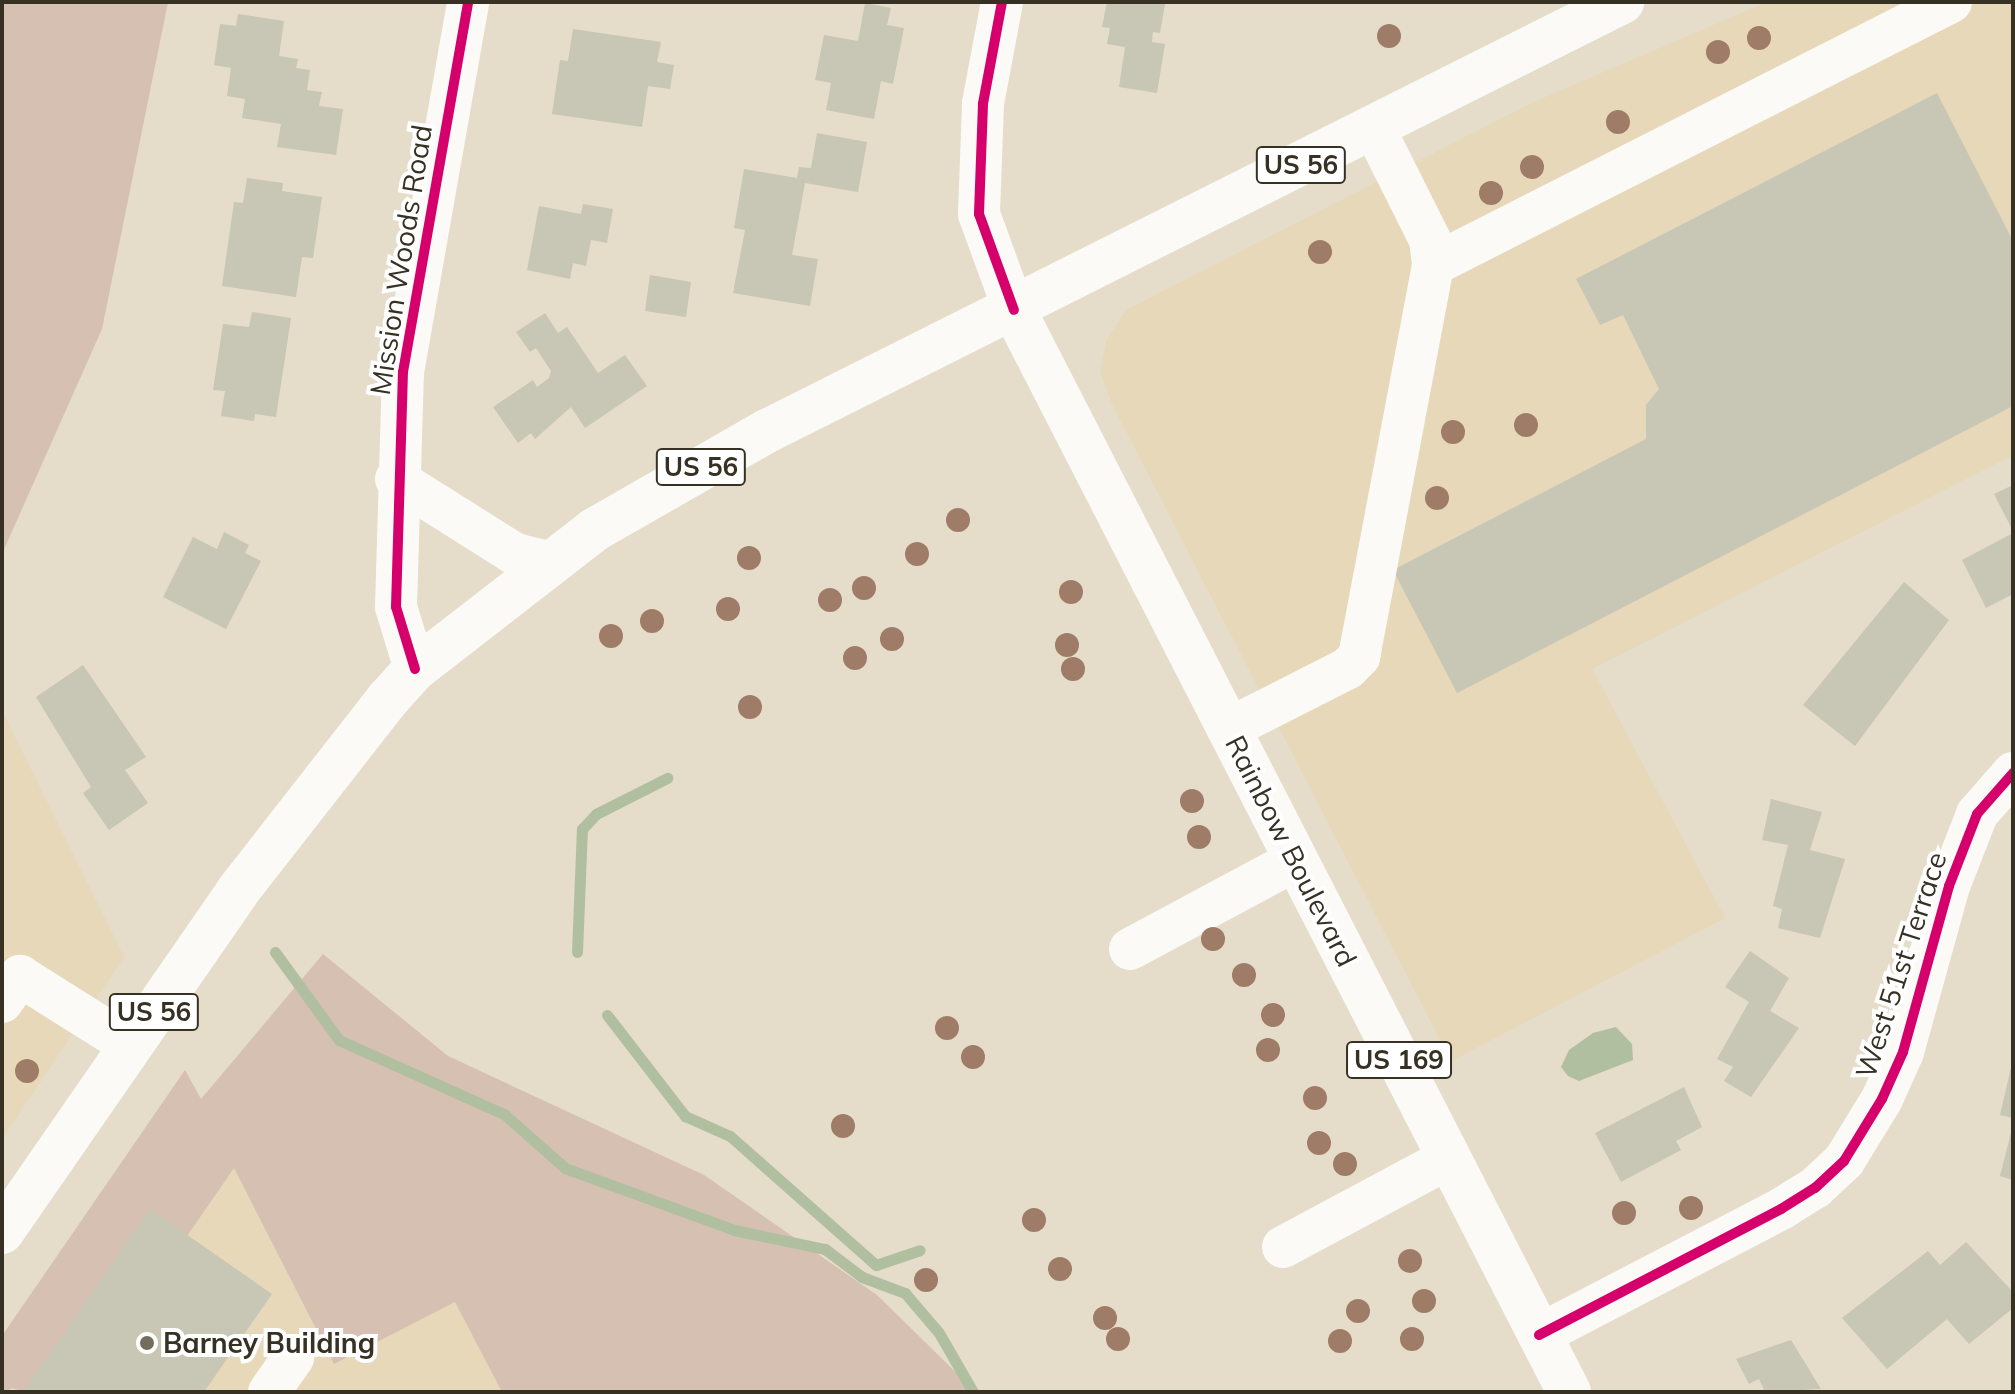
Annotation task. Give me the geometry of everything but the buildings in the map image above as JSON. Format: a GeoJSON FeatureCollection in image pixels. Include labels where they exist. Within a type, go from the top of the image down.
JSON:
{"type":"FeatureCollection","features":[{"type":"Feature","properties":{"kind":"main road","name":"US 56"},"geometry":{"type":"LineString","coordinates":[[2,1232],[310,793],[415,669],[551,563],[631,505],[726,453],[1622,2]]}},
{"type":"Feature","properties":{"kind":"main road","name":"Rainbow Boulevard"},"geometry":{"type":"LineString","coordinates":[[1014,310],[1569,1392]]}},
{"type":"Feature","properties":{"kind":"street","name":"Mission Woods Road"},"geometry":{"type":"LineString","coordinates":[[415,669],[396,607],[396,479],[403,372],[468,2]]}},
{"type":"Feature","properties":{"kind":"street"},"geometry":{"type":"LineString","coordinates":[[1002,2],[983,104],[979,214],[1014,310]]}},
{"type":"Feature","properties":{"kind":"street"},"geometry":{"type":"LineString","coordinates":[[1433,265],[1951,2]]}},
{"type":"Feature","properties":{"kind":"street"},"geometry":{"type":"LineString","coordinates":[[1228,729],[1348,668],[1359,657],[1433,265],[1430,240],[1374,128]]}},
{"type":"Feature","properties":{"kind":"street"},"geometry":{"type":"LineString","coordinates":[[396,479],[501,546],[551,563]]}},
{"type":"Feature","properties":{"kind":"street","name":"West 51st Terrace"},"geometry":{"type":"LineString","coordinates":[[1539,1335],[1781,1209],[1815,1188],[1844,1161],[1882,1099],[1903,1052],[1949,886],[1977,814],[2013,773]]}},
{"type":"Feature","properties":{"kind":"street"},"geometry":{"type":"LineString","coordinates":[[1130,949],[1296,860]]}},
{"type":"Feature","properties":{"kind":"street"},"geometry":{"type":"LineString","coordinates":[[2,1002],[20,976],[131,1046]]}},
{"type":"Feature","properties":{"kind":"street"},"geometry":{"type":"LineString","coordinates":[[1283,1247],[1449,1158]]}},
{"type":"Feature","properties":{"kind":"street"},"geometry":{"type":"LineString","coordinates":[[269,1392],[293,1358]]}},
{"type":"Feature","properties":{"kind":"shaded area"},"geometry":{"type":"Polygon","coordinates":[[[2,2],[168,2],[102,329],[2,554],[2,2]]]}},
{"type":"Feature","properties":{"kind":"shaded area"},"geometry":{"type":"Polygon","coordinates":[[[1767,2],[2013,2],[2013,455],[1592,669],[1725,918],[1451,1061],[1112,404],[1100,371],[1107,339],[1126,310],[1536,101],[1767,2]]]}},
{"type":"Feature","properties":{"kind":"shaded area"},"geometry":{"type":"Polygon","coordinates":[[[2,711],[124,957],[2,1139],[2,711]]]}},
{"type":"Feature","properties":{"kind":"shaded area"},"geometry":{"type":"Polygon","coordinates":[[[323,954],[448,1056],[704,1175],[877,1295],[976,1392],[502,1392],[455,1302],[334,1364],[234,1168],[187,1236],[23,1392],[13,1388],[2,1392],[2,1336],[185,1070],[201,1099],[323,954]]]}},
{"type":"Feature","properties":{"kind":"shaded area"},"geometry":{"type":"Polygon","coordinates":[[[1616,1027],[1632,1044],[1633,1060],[1579,1081],[1568,1076],[1561,1067],[1569,1050],[1593,1033],[1616,1027]]]}},
{"type":"Feature","properties":{"kind":"shaded area"},"geometry":{"type":"Polygon","coordinates":[[[185,1070],[335,1364],[455,1301],[502,1392],[2,1392],[2,1336],[185,1070]]]}},
{"type":"Feature","properties":{"kind":"waterway"},"geometry":{"type":"LineString","coordinates":[[577,952],[582,829],[596,814],[667,778]]}},
{"type":"Feature","properties":{"kind":"waterway"},"geometry":{"type":"LineString","coordinates":[[275,952],[339,1040],[504,1114],[565,1168],[734,1230],[825,1249],[862,1277],[905,1293],[939,1333],[973,1392]]}},
{"type":"Feature","properties":{"kind":"waterway"},"geometry":{"type":"LineString","coordinates":[[607,1015],[685,1116],[730,1136],[876,1265],[920,1250]]}},
{"type":"Feature","properties":{"kind":"cycle path"},"geometry":{"type":"LineString","coordinates":[[415,669],[396,607],[403,372],[468,2]]}},
{"type":"Feature","properties":{"kind":"cycle path"},"geometry":{"type":"LineString","coordinates":[[1002,2],[983,104],[979,214],[1014,310]]}},
{"type":"Feature","properties":{"kind":"cycle path"},"geometry":{"type":"LineString","coordinates":[[1539,1335],[1781,1209],[1815,1188],[1844,1161],[1882,1099],[1903,1052],[1949,886],[1977,814],[2013,773]]}},
{"type":"Feature","properties":{"kind":"place","name":"Barney Building"},"geometry":{"type":"Point","coordinates":[147,1343]}}]}
